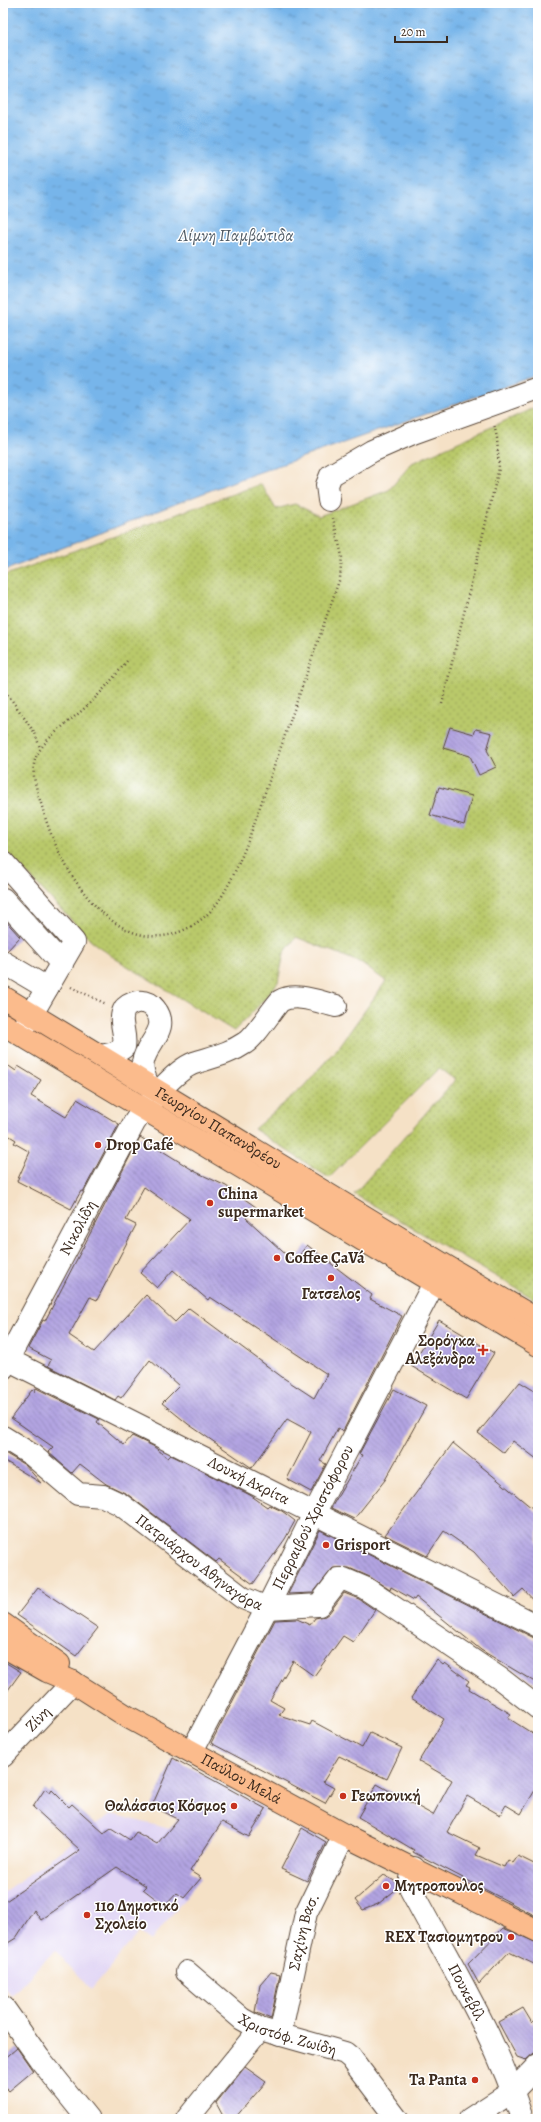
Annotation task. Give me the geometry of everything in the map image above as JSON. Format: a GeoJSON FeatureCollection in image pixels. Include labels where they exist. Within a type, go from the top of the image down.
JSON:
{"type":"FeatureCollection","features":[{"type":"Feature","properties":{"kind":"main road","name":"Γεωργίου Παπανδρέου"},"geometry":{"type":"LineString","coordinates":[[3,997],[444,1265],[538,1320]]}},
{"type":"Feature","properties":{"kind":"main road","name":"Γεωργίου Παπανδρέου"},"geometry":{"type":"LineString","coordinates":[[12,1029],[434,1284],[538,1345]]}},
{"type":"Feature","properties":{"kind":"main road","name":"Παύλου Μελά"},"geometry":{"type":"LineString","coordinates":[[3,1624],[53,1659],[64,1669],[73,1682]]}},
{"type":"Feature","properties":{"kind":"main road","name":"Παύλου Μελά"},"geometry":{"type":"LineString","coordinates":[[3,1646],[47,1671],[73,1682],[128,1717],[344,1834],[538,1931]]}},
{"type":"Feature","properties":{"kind":"street"},"geometry":{"type":"LineString","coordinates":[[329,500],[327,485],[331,475],[372,451],[413,433],[538,388]]}},
{"type":"Feature","properties":{"kind":"street"},"geometry":{"type":"LineString","coordinates":[[3,862],[74,942],[32,1014],[12,1029]]}},
{"type":"Feature","properties":{"kind":"street"},"geometry":{"type":"LineString","coordinates":[[3,880],[57,971]]}},
{"type":"Feature","properties":{"kind":"street"},"geometry":{"type":"LineString","coordinates":[[3,899],[57,971]]}},
{"type":"Feature","properties":{"kind":"street"},"geometry":{"type":"LineString","coordinates":[[3,962],[57,971]]}},
{"type":"Feature","properties":{"kind":"street","name":"Νικολίδη"},"geometry":{"type":"LineString","coordinates":[[5,1361],[154,1088],[192,1063],[226,1054],[246,1043],[280,1000],[284,998],[294,996],[336,1006]]}},
{"type":"Feature","properties":{"kind":"street"},"geometry":{"type":"LineString","coordinates":[[102,1056],[115,1053],[124,1047],[125,1038],[121,1022],[122,1012],[129,1005],[141,1002],[152,1006],[159,1015],[159,1032],[147,1050],[142,1062],[143,1075],[154,1088]]}},
{"type":"Feature","properties":{"kind":"street","name":"Περραιβού Χριστόφορου"},"geometry":{"type":"LineString","coordinates":[[192,1751],[444,1265]]}},
{"type":"Feature","properties":{"kind":"street","name":"Λουκή Ακρίτα"},"geometry":{"type":"LineString","coordinates":[[5,1361],[315,1512],[538,1626]]}},
{"type":"Feature","properties":{"kind":"street","name":"Πατριάρχου Αθηναγόρα"},"geometry":{"type":"LineString","coordinates":[[3,1437],[32,1455],[78,1494],[103,1496],[120,1504],[243,1598],[267,1608],[319,1604],[339,1579],[344,1579],[366,1588],[502,1680],[538,1708]]}},
{"type":"Feature","properties":{"kind":"street","name":"Ζίνη"},"geometry":{"type":"LineString","coordinates":[[3,1756],[73,1682]]}},
{"type":"Feature","properties":{"kind":"street","name":"Σαχίνη Βασ."},"geometry":{"type":"LineString","coordinates":[[280,2035],[306,1913],[344,1834]]}},
{"type":"Feature","properties":{"kind":"street","name":"Πουκεβίλ"},"geometry":{"type":"LineString","coordinates":[[414,1868],[410,1879],[411,1890],[496,2052],[513,2090],[522,2119]]}},
{"type":"Feature","properties":{"kind":"street","name":"Χριστόφ. Ζωίδη"},"geometry":{"type":"LineString","coordinates":[[187,1972],[242,2019],[260,2030],[345,2053],[397,2119]]}},
{"type":"Feature","properties":{"kind":"street"},"geometry":{"type":"LineString","coordinates":[[7,2022],[88,2119]]}},
{"type":"Feature","properties":{"kind":"street"},"geometry":{"type":"LineString","coordinates":[[187,2119],[260,2030]]}},
{"type":"Feature","properties":{"kind":"street"},"geometry":{"type":"LineString","coordinates":[[470,2119],[513,2090],[538,2065]]}},
{"type":"Feature","properties":{"kind":"path"},"geometry":{"type":"LineString","coordinates":[[442,704],[499,468],[498,438],[488,406]]}},
{"type":"Feature","properties":{"kind":"path"},"geometry":{"type":"LineString","coordinates":[[127,661],[89,704],[40,748],[34,762],[34,775],[48,827],[68,870],[111,922],[130,931],[156,937],[183,932],[215,907],[232,878],[247,844],[340,578],[342,556],[329,500]]}},
{"type":"Feature","properties":{"kind":"path"},"geometry":{"type":"LineString","coordinates":[[3,688],[35,734],[40,748]]}},
{"type":"Feature","properties":{"kind":"path"},"geometry":{"type":"LineString","coordinates":[[57,971],[122,1012]]}},
{"type":"Feature","properties":{"kind":"shaded area","name":"11ο Δημοτικό Σχολείο"},"geometry":{"type":"Polygon","coordinates":[[[111,1814],[182,1832],[190,1871],[201,1878],[151,1941],[139,1932],[91,1990],[55,1950],[11,1996],[3,1984],[3,1893],[111,1814]]]}},
{"type":"Feature","properties":{"kind":"green space"},"geometry":{"type":"Polygon","coordinates":[[[538,406],[538,1301],[354,1194],[455,1080],[439,1068],[329,1178],[254,1129],[303,1087],[341,1044],[386,981],[359,962],[296,937],[284,953],[278,982],[266,998],[234,1031],[116,959],[91,941],[3,848],[3,576],[261,484],[276,509],[295,504],[319,516],[389,490],[412,463],[538,406]]]}},
{"type":"Feature","properties":{"kind":"water","name":"Λίμνη Παμβώτιδα"},"geometry":{"type":"Polygon","coordinates":[[[3,3],[538,3],[538,375],[237,480],[3,571],[3,3]]]}},
{"type":"Feature","properties":{"kind":"building"},"geometry":{"type":"Polygon","coordinates":[[[450,727],[474,734],[476,729],[492,733],[487,750],[496,767],[479,775],[470,756],[443,748],[450,727]]]}},
{"type":"Feature","properties":{"kind":"building"},"geometry":{"type":"Polygon","coordinates":[[[439,787],[472,796],[464,825],[430,815],[439,787]]]}},
{"type":"Feature","properties":{"kind":"building"},"geometry":{"type":"Polygon","coordinates":[[[3,918],[20,937],[7,951],[3,950],[3,918]]]}},
{"type":"Feature","properties":{"kind":"building"},"geometry":{"type":"Polygon","coordinates":[[[3,1062],[16,1071],[18,1066],[41,1080],[31,1096],[66,1117],[77,1099],[119,1124],[83,1192],[81,1191],[71,1209],[17,1181],[30,1152],[14,1143],[16,1140],[3,1132],[3,1062]]]}},
{"type":"Feature","properties":{"kind":"building"},"geometry":{"type":"Polygon","coordinates":[[[140,1137],[196,1172],[226,1186],[256,1207],[246,1218],[294,1262],[307,1245],[372,1295],[370,1299],[402,1316],[343,1431],[338,1428],[320,1461],[326,1464],[311,1492],[287,1479],[311,1432],[287,1419],[252,1468],[188,1424],[162,1403],[179,1386],[150,1360],[121,1398],[118,1396],[115,1400],[48,1366],[51,1360],[28,1348],[43,1320],[45,1321],[140,1137]],[[144,1187],[126,1220],[136,1225],[97,1300],[90,1297],[69,1335],[94,1352],[146,1295],[175,1322],[189,1308],[282,1377],[314,1398],[327,1374],[210,1297],[208,1300],[173,1270],[157,1288],[140,1273],[190,1219],[144,1187]]]}},
{"type":"Feature","properties":{"kind":"building"},"geometry":{"type":"Polygon","coordinates":[[[439,1320],[494,1353],[466,1399],[411,1366],[439,1320]]]}},
{"type":"Feature","properties":{"kind":"building"},"geometry":{"type":"Polygon","coordinates":[[[520,1382],[538,1393],[538,1460],[513,1441],[504,1453],[478,1433],[520,1382]]]}},
{"type":"Feature","properties":{"kind":"building"},"geometry":{"type":"Polygon","coordinates":[[[36,1388],[99,1419],[97,1422],[124,1445],[132,1436],[153,1446],[168,1458],[171,1455],[250,1495],[267,1507],[269,1505],[282,1511],[295,1521],[285,1539],[253,1584],[219,1559],[216,1562],[127,1494],[106,1484],[80,1464],[72,1473],[48,1452],[53,1447],[11,1418],[32,1390],[34,1392],[36,1388]]]}},
{"type":"Feature","properties":{"kind":"building"},"geometry":{"type":"Polygon","coordinates":[[[394,1389],[426,1406],[385,1480],[354,1519],[331,1508],[362,1455],[359,1454],[394,1389]]]}},
{"type":"Feature","properties":{"kind":"building"},"geometry":{"type":"Polygon","coordinates":[[[453,1443],[538,1513],[538,1605],[523,1589],[514,1597],[474,1552],[444,1531],[427,1556],[385,1535],[453,1443]]]}},
{"type":"Feature","properties":{"kind":"building"},"geometry":{"type":"Polygon","coordinates":[[[3,1452],[25,1465],[41,1483],[3,1460],[3,1452]]]}},
{"type":"Feature","properties":{"kind":"building"},"geometry":{"type":"Polygon","coordinates":[[[320,1530],[538,1640],[538,1684],[481,1650],[416,1597],[414,1600],[391,1587],[390,1590],[370,1577],[349,1568],[333,1568],[313,1593],[288,1594],[320,1530]]]}},
{"type":"Feature","properties":{"kind":"building"},"geometry":{"type":"Polygon","coordinates":[[[38,1588],[98,1628],[76,1656],[17,1615],[38,1588]]]}},
{"type":"Feature","properties":{"kind":"building"},"geometry":{"type":"Polygon","coordinates":[[[344,1593],[359,1599],[375,1610],[353,1642],[343,1636],[314,1676],[293,1661],[270,1700],[284,1708],[279,1715],[310,1725],[312,1721],[362,1748],[370,1733],[402,1748],[387,1779],[339,1756],[323,1782],[334,1788],[325,1803],[211,1743],[275,1620],[297,1619],[310,1625],[315,1618],[325,1616],[329,1613],[344,1593]]]}},
{"type":"Feature","properties":{"kind":"building"},"geometry":{"type":"Polygon","coordinates":[[[437,1660],[443,1665],[445,1663],[469,1681],[466,1685],[470,1687],[469,1689],[511,1714],[508,1718],[538,1737],[538,1785],[521,1814],[506,1805],[500,1815],[467,1796],[447,1832],[480,1848],[476,1855],[504,1867],[508,1860],[513,1863],[518,1856],[538,1866],[538,1917],[413,1852],[414,1850],[358,1817],[377,1784],[433,1815],[452,1780],[419,1761],[444,1719],[411,1698],[437,1660]]]}},
{"type":"Feature","properties":{"kind":"building"},"geometry":{"type":"Polygon","coordinates":[[[3,1661],[21,1672],[3,1697],[3,1661]]]}},
{"type":"Feature","properties":{"kind":"building"},"geometry":{"type":"Polygon","coordinates":[[[173,1758],[266,1809],[249,1837],[222,1822],[190,1871],[201,1878],[184,1898],[177,1893],[165,1906],[143,1889],[146,1886],[117,1867],[41,1920],[34,1910],[16,1938],[3,1946],[3,1903],[80,1850],[33,1807],[45,1789],[50,1793],[52,1790],[69,1807],[72,1804],[104,1833],[111,1828],[130,1840],[136,1832],[157,1844],[178,1819],[152,1806],[173,1758]]]}},
{"type":"Feature","properties":{"kind":"building"},"geometry":{"type":"Polygon","coordinates":[[[302,1828],[326,1842],[307,1881],[281,1869],[302,1828]]]}},
{"type":"Feature","properties":{"kind":"building"},"geometry":{"type":"Polygon","coordinates":[[[384,1875],[398,1883],[398,1888],[378,1904],[363,1910],[355,1900],[384,1875]]]}},
{"type":"Feature","properties":{"kind":"building"},"geometry":{"type":"Polygon","coordinates":[[[503,1928],[538,1943],[538,1966],[509,1952],[479,1984],[468,1964],[503,1928]]]}},
{"type":"Feature","properties":{"kind":"building"},"geometry":{"type":"Polygon","coordinates":[[[271,1972],[280,1974],[271,2019],[255,2012],[260,1985],[271,1972]]]}},
{"type":"Feature","properties":{"kind":"building"},"geometry":{"type":"Polygon","coordinates":[[[523,2008],[532,2023],[538,2017],[538,2053],[534,2053],[526,2060],[517,2057],[498,2022],[523,2008]]]}},
{"type":"Feature","properties":{"kind":"building"},"geometry":{"type":"Polygon","coordinates":[[[17,2048],[33,2071],[9,2091],[3,2085],[3,2060],[17,2048]]]}},
{"type":"Feature","properties":{"kind":"building"},"geometry":{"type":"Polygon","coordinates":[[[245,2067],[266,2082],[234,2119],[229,2119],[223,2116],[216,2103],[245,2067]]]}},
{"type":"Feature","properties":{"kind":"place","name":"Drop Café"},"geometry":{"type":"Point","coordinates":[98,1145]}},
{"type":"Feature","properties":{"kind":"place","name":"China supermarket"},"geometry":{"type":"Point","coordinates":[210,1203]}},
{"type":"Feature","properties":{"kind":"place","name":"Coffee ÇaVá"},"geometry":{"type":"Point","coordinates":[277,1258]}},
{"type":"Feature","properties":{"kind":"place","name":"Γατσελος"},"geometry":{"type":"Point","coordinates":[331,1278]}},
{"type":"Feature","properties":{"kind":"place","name":"Σορόγκα Αλεξάνδρα"},"geometry":{"type":"Point","coordinates":[483,1350]}},
{"type":"Feature","properties":{"kind":"place","name":"Grisport"},"geometry":{"type":"Point","coordinates":[326,1545]}},
{"type":"Feature","properties":{"kind":"place","name":"Γεωπονική"},"geometry":{"type":"Point","coordinates":[343,1796]}},
{"type":"Feature","properties":{"kind":"place","name":"Θαλάσσιος Κόσμος"},"geometry":{"type":"Point","coordinates":[234,1806]}},
{"type":"Feature","properties":{"kind":"place","name":"Μητροπουλος"},"geometry":{"type":"Point","coordinates":[386,1886]}},
{"type":"Feature","properties":{"kind":"place","name":"11ο Δημοτικό Σχολείο"},"geometry":{"type":"Point","coordinates":[87,1915]}},
{"type":"Feature","properties":{"kind":"place","name":"REX Τασιομητρου"},"geometry":{"type":"Point","coordinates":[511,1937]}},
{"type":"Feature","properties":{"kind":"place","name":"Ta Panta"},"geometry":{"type":"Point","coordinates":[475,2080]}}]}
